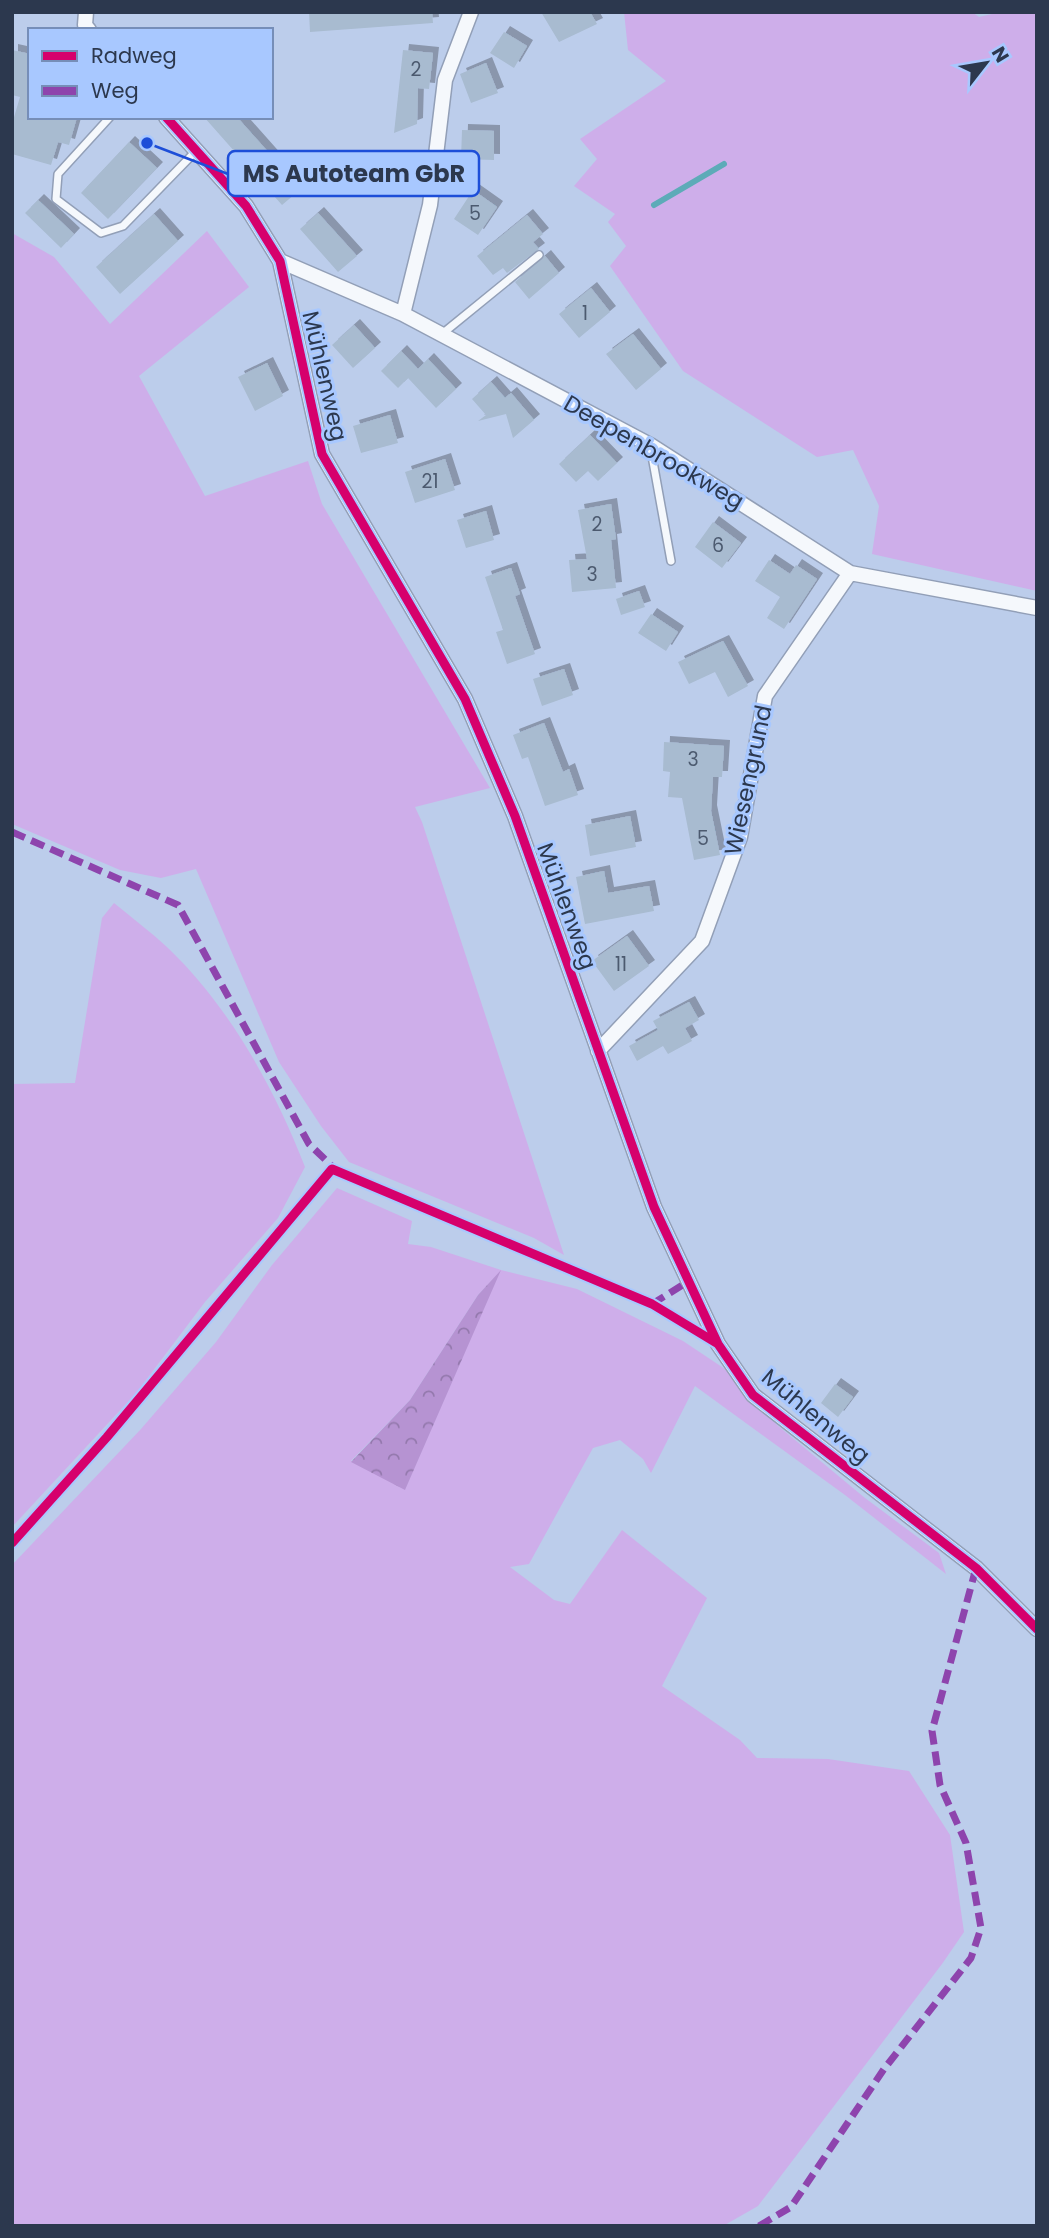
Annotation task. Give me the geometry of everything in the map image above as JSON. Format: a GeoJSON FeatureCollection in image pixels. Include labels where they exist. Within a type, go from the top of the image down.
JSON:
{"type":"FeatureCollection","features":[{"type":"Feature","properties":{"kind":"street"},"geometry":{"type":"LineString","coordinates":[[403,314],[430,205],[445,80],[471,12]]}},
{"type":"Feature","properties":{"kind":"street","name":"Mühlenweg"},"geometry":{"type":"LineString","coordinates":[[168,119],[247,206],[280,261],[322,454],[465,699],[514,816],[654,1207],[718,1344],[753,1395],[976,1568],[1037,1629]]}},
{"type":"Feature","properties":{"kind":"street","name":"Deepenbrookweg"},"geometry":{"type":"LineString","coordinates":[[280,261],[403,314],[650,445],[850,573],[1037,608]]}},
{"type":"Feature","properties":{"kind":"street","name":"Wiesengrund"},"geometry":{"type":"LineString","coordinates":[[598,1051],[702,941],[740,837],[765,696],[850,573]]}},
{"type":"Feature","properties":{"kind":"lane"},"geometry":{"type":"LineString","coordinates":[[108,119],[58,174],[57,199],[101,233],[123,226],[196,151]]}},
{"type":"Feature","properties":{"kind":"lane"},"geometry":{"type":"LineString","coordinates":[[442,335],[539,255]]}},
{"type":"Feature","properties":{"kind":"lane"},"geometry":{"type":"LineString","coordinates":[[650,445],[671,561]]}},
{"type":"Feature","properties":{"kind":"shaded area"},"geometry":{"type":"Polygon","coordinates":[[[624,12],[972,12],[979,17],[1001,12],[1037,12],[1037,591],[872,554],[879,506],[853,450],[817,457],[683,371],[610,266],[626,246],[608,222],[615,214],[574,186],[597,159],[580,139],[666,81],[628,50],[624,12]]]}},
{"type":"Feature","properties":{"kind":"shaded area"},"geometry":{"type":"Polygon","coordinates":[[[207,231],[249,287],[139,376],[205,496],[308,461],[322,504],[490,788],[415,807],[564,1255],[534,1238],[349,1162],[321,1126],[279,1062],[196,869],[161,878],[120,870],[12,824],[12,233],[54,257],[110,324],[207,231]]]}},
{"type":"Feature","properties":{"kind":"shaded area"},"geometry":{"type":"Polygon","coordinates":[[[114,903],[168,948],[211,996],[230,1022],[280,1108],[305,1167],[278,1218],[205,1302],[137,1392],[12,1527],[12,1084],[75,1083],[102,918],[114,903]]]}},
{"type":"Feature","properties":{"kind":"shaded area"},"geometry":{"type":"Polygon","coordinates":[[[337,1188],[412,1221],[408,1244],[431,1247],[501,1270],[577,1289],[683,1341],[728,1371],[777,1425],[865,1498],[939,1553],[946,1574],[845,1495],[695,1386],[651,1473],[643,1459],[620,1440],[593,1448],[529,1564],[510,1567],[554,1600],[570,1604],[622,1530],[707,1598],[662,1686],[740,1740],[757,1758],[828,1759],[909,1771],[950,1835],[964,1932],[758,2206],[723,2226],[12,2226],[12,1565],[141,1429],[216,1342],[272,1265],[337,1188]],[[499,1273],[478,1295],[410,1400],[351,1461],[405,1489],[499,1273]]]}},
{"type":"Feature","properties":{"kind":"green space"},"geometry":{"type":"Polygon","coordinates":[[[501,1270],[405,1490],[351,1462],[410,1400],[478,1295],[501,1270]]]}},
{"type":"Feature","properties":{"kind":"building"},"geometry":{"type":"Polygon","coordinates":[[[309,12],[432,12],[433,23],[310,32],[309,12]]]}},
{"type":"Feature","properties":{"kind":"building"},"geometry":{"type":"Polygon","coordinates":[[[541,12],[590,12],[597,24],[559,42],[541,12]]]}},
{"type":"Feature","properties":{"kind":"building"},"geometry":{"type":"Polygon","coordinates":[[[504,32],[527,46],[514,68],[490,53],[504,32]]]}},
{"type":"Feature","properties":{"kind":"building"},"geometry":{"type":"Polygon","coordinates":[[[12,50],[28,54],[28,119],[76,119],[69,145],[58,142],[51,165],[12,154],[12,124],[20,97],[12,95],[12,50]]]}},
{"type":"Feature","properties":{"kind":"building"},"geometry":{"type":"Polygon","coordinates":[[[403,50],[433,53],[429,89],[418,88],[417,124],[394,133],[403,50]]]}},
{"type":"Feature","properties":{"kind":"building"},"geometry":{"type":"Polygon","coordinates":[[[486,63],[498,93],[471,103],[460,74],[486,63]]]}},
{"type":"Feature","properties":{"kind":"building"},"geometry":{"type":"Polygon","coordinates":[[[206,119],[239,119],[301,189],[282,205],[206,119]]]}},
{"type":"Feature","properties":{"kind":"building"},"geometry":{"type":"Polygon","coordinates":[[[462,130],[494,131],[494,160],[461,159],[462,130]]]}},
{"type":"Feature","properties":{"kind":"building"},"geometry":{"type":"Polygon","coordinates":[[[129,142],[157,168],[108,219],[81,193],[129,142]]]}},
{"type":"Feature","properties":{"kind":"building"},"geometry":{"type":"Polygon","coordinates":[[[473,190],[497,207],[478,235],[454,219],[473,190]]]}},
{"type":"Feature","properties":{"kind":"building"},"geometry":{"type":"Polygon","coordinates":[[[38,200],[74,234],[61,248],[25,213],[38,200]]]}},
{"type":"Feature","properties":{"kind":"building"},"geometry":{"type":"Polygon","coordinates":[[[318,213],[357,256],[338,272],[300,229],[318,213]]]}},
{"type":"Feature","properties":{"kind":"building"},"geometry":{"type":"Polygon","coordinates":[[[154,214],[178,241],[120,294],[96,267],[154,214]]]}},
{"type":"Feature","properties":{"kind":"building"},"geometry":{"type":"Polygon","coordinates":[[[527,215],[543,234],[533,242],[539,249],[507,273],[503,268],[493,275],[477,256],[527,215]]]}},
{"type":"Feature","properties":{"kind":"building"},"geometry":{"type":"Polygon","coordinates":[[[545,256],[559,273],[529,299],[515,282],[545,256]]]}},
{"type":"Feature","properties":{"kind":"building"},"geometry":{"type":"Polygon","coordinates":[[[591,288],[610,312],[579,338],[559,314],[591,288]]]}},
{"type":"Feature","properties":{"kind":"building"},"geometry":{"type":"Polygon","coordinates":[[[354,325],[375,348],[353,368],[332,345],[354,325]]]}},
{"type":"Feature","properties":{"kind":"building"},"geometry":{"type":"Polygon","coordinates":[[[633,334],[661,369],[636,390],[606,354],[633,334]]]}},
{"type":"Feature","properties":{"kind":"building"},"geometry":{"type":"Polygon","coordinates":[[[401,351],[418,369],[428,359],[456,389],[436,408],[408,378],[398,388],[381,371],[401,351]]]}},
{"type":"Feature","properties":{"kind":"building"},"geometry":{"type":"Polygon","coordinates":[[[267,363],[283,396],[255,411],[238,377],[267,363]]]}},
{"type":"Feature","properties":{"kind":"building"},"geometry":{"type":"Polygon","coordinates":[[[491,382],[505,398],[511,393],[534,420],[513,438],[506,414],[478,421],[486,415],[472,399],[491,382]]]}},
{"type":"Feature","properties":{"kind":"building"},"geometry":{"type":"Polygon","coordinates":[[[390,415],[398,443],[361,453],[353,426],[390,415]]]}},
{"type":"Feature","properties":{"kind":"building"},"geometry":{"type":"Polygon","coordinates":[[[590,435],[617,463],[598,481],[588,471],[576,482],[559,464],[590,435]]]}},
{"type":"Feature","properties":{"kind":"building"},"geometry":{"type":"Polygon","coordinates":[[[445,459],[455,490],[415,503],[405,472],[445,459]]]}},
{"type":"Feature","properties":{"kind":"building"},"geometry":{"type":"Polygon","coordinates":[[[611,504],[616,539],[611,540],[616,588],[572,592],[569,560],[587,559],[578,510],[611,504]]]}},
{"type":"Feature","properties":{"kind":"building"},"geometry":{"type":"Polygon","coordinates":[[[486,511],[494,540],[466,548],[457,520],[486,511]]]}},
{"type":"Feature","properties":{"kind":"building"},"geometry":{"type":"Polygon","coordinates":[[[713,522],[741,543],[722,568],[695,547],[713,522]]]}},
{"type":"Feature","properties":{"kind":"building"},"geometry":{"type":"Polygon","coordinates":[[[769,560],[790,574],[796,565],[817,579],[784,629],[767,618],[780,597],[755,581],[769,560]]]}},
{"type":"Feature","properties":{"kind":"building"},"geometry":{"type":"Polygon","coordinates":[[[511,568],[520,594],[515,596],[535,654],[507,664],[496,632],[503,630],[485,577],[511,568]]]}},
{"type":"Feature","properties":{"kind":"building"},"geometry":{"type":"Polygon","coordinates":[[[639,591],[645,607],[621,615],[616,599],[639,591]]]}},
{"type":"Feature","properties":{"kind":"building"},"geometry":{"type":"Polygon","coordinates":[[[651,614],[678,632],[666,651],[638,633],[651,614]]]}},
{"type":"Feature","properties":{"kind":"building"},"geometry":{"type":"Polygon","coordinates":[[[723,641],[748,686],[728,697],[715,672],[689,684],[678,662],[723,641]]]}},
{"type":"Feature","properties":{"kind":"building"},"geometry":{"type":"Polygon","coordinates":[[[564,669],[573,695],[542,706],[533,679],[564,669]]]}},
{"type":"Feature","properties":{"kind":"building"},"geometry":{"type":"Polygon","coordinates":[[[544,723],[563,772],[569,769],[578,795],[545,806],[528,757],[522,759],[513,735],[544,723]]]}},
{"type":"Feature","properties":{"kind":"building"},"geometry":{"type":"Polygon","coordinates":[[[664,742],[724,746],[722,777],[713,777],[711,811],[720,855],[694,860],[682,798],[668,797],[670,772],[663,771],[664,742]]]}},
{"type":"Feature","properties":{"kind":"building"},"geometry":{"type":"Polygon","coordinates":[[[630,816],[636,847],[590,856],[585,825],[630,816]]]}},
{"type":"Feature","properties":{"kind":"building"},"geometry":{"type":"Polygon","coordinates":[[[604,871],[608,893],[649,886],[654,911],[585,924],[576,877],[604,871]]]}},
{"type":"Feature","properties":{"kind":"building"},"geometry":{"type":"Polygon","coordinates":[[[627,936],[649,966],[614,991],[592,961],[627,936]]]}},
{"type":"Feature","properties":{"kind":"building"},"geometry":{"type":"Polygon","coordinates":[[[689,1002],[699,1020],[685,1028],[692,1041],[668,1054],[663,1046],[637,1061],[629,1046],[658,1030],[653,1021],[689,1002]]]}},
{"type":"Feature","properties":{"kind":"building"},"geometry":{"type":"Polygon","coordinates":[[[835,1384],[853,1397],[838,1417],[821,1403],[835,1384]]]}},
{"type":"Feature","properties":{"kind":"waterway"},"geometry":{"type":"LineString","coordinates":[[654,205],[724,164]]}},
{"type":"Feature","properties":{"kind":"marked path"},"geometry":{"type":"LineString","coordinates":[[12,832],[178,905],[309,1144],[337,1171]]}},
{"type":"Feature","properties":{"kind":"marked path"},"geometry":{"type":"LineString","coordinates":[[652,1304],[689,1281]]}},
{"type":"Feature","properties":{"kind":"marked path"},"geometry":{"type":"LineString","coordinates":[[759,2226],[791,2207],[884,2069],[971,1958],[981,1928],[966,1843],[940,1785],[932,1731],[976,1568]]}},
{"type":"Feature","properties":{"kind":"cycle path"},"geometry":{"type":"LineString","coordinates":[[168,119],[246,206],[280,261],[322,454],[465,699],[515,816],[654,1207],[718,1344],[753,1395],[976,1568],[1037,1629]]}},
{"type":"Feature","properties":{"kind":"cycle path"},"geometry":{"type":"LineString","coordinates":[[12,1543],[107,1437],[332,1169],[652,1304],[718,1344]]}},
{"type":"Feature","properties":{"kind":"place","name":"MS Autoteam GbR"},"geometry":{"type":"Point","coordinates":[147,143]}}]}
